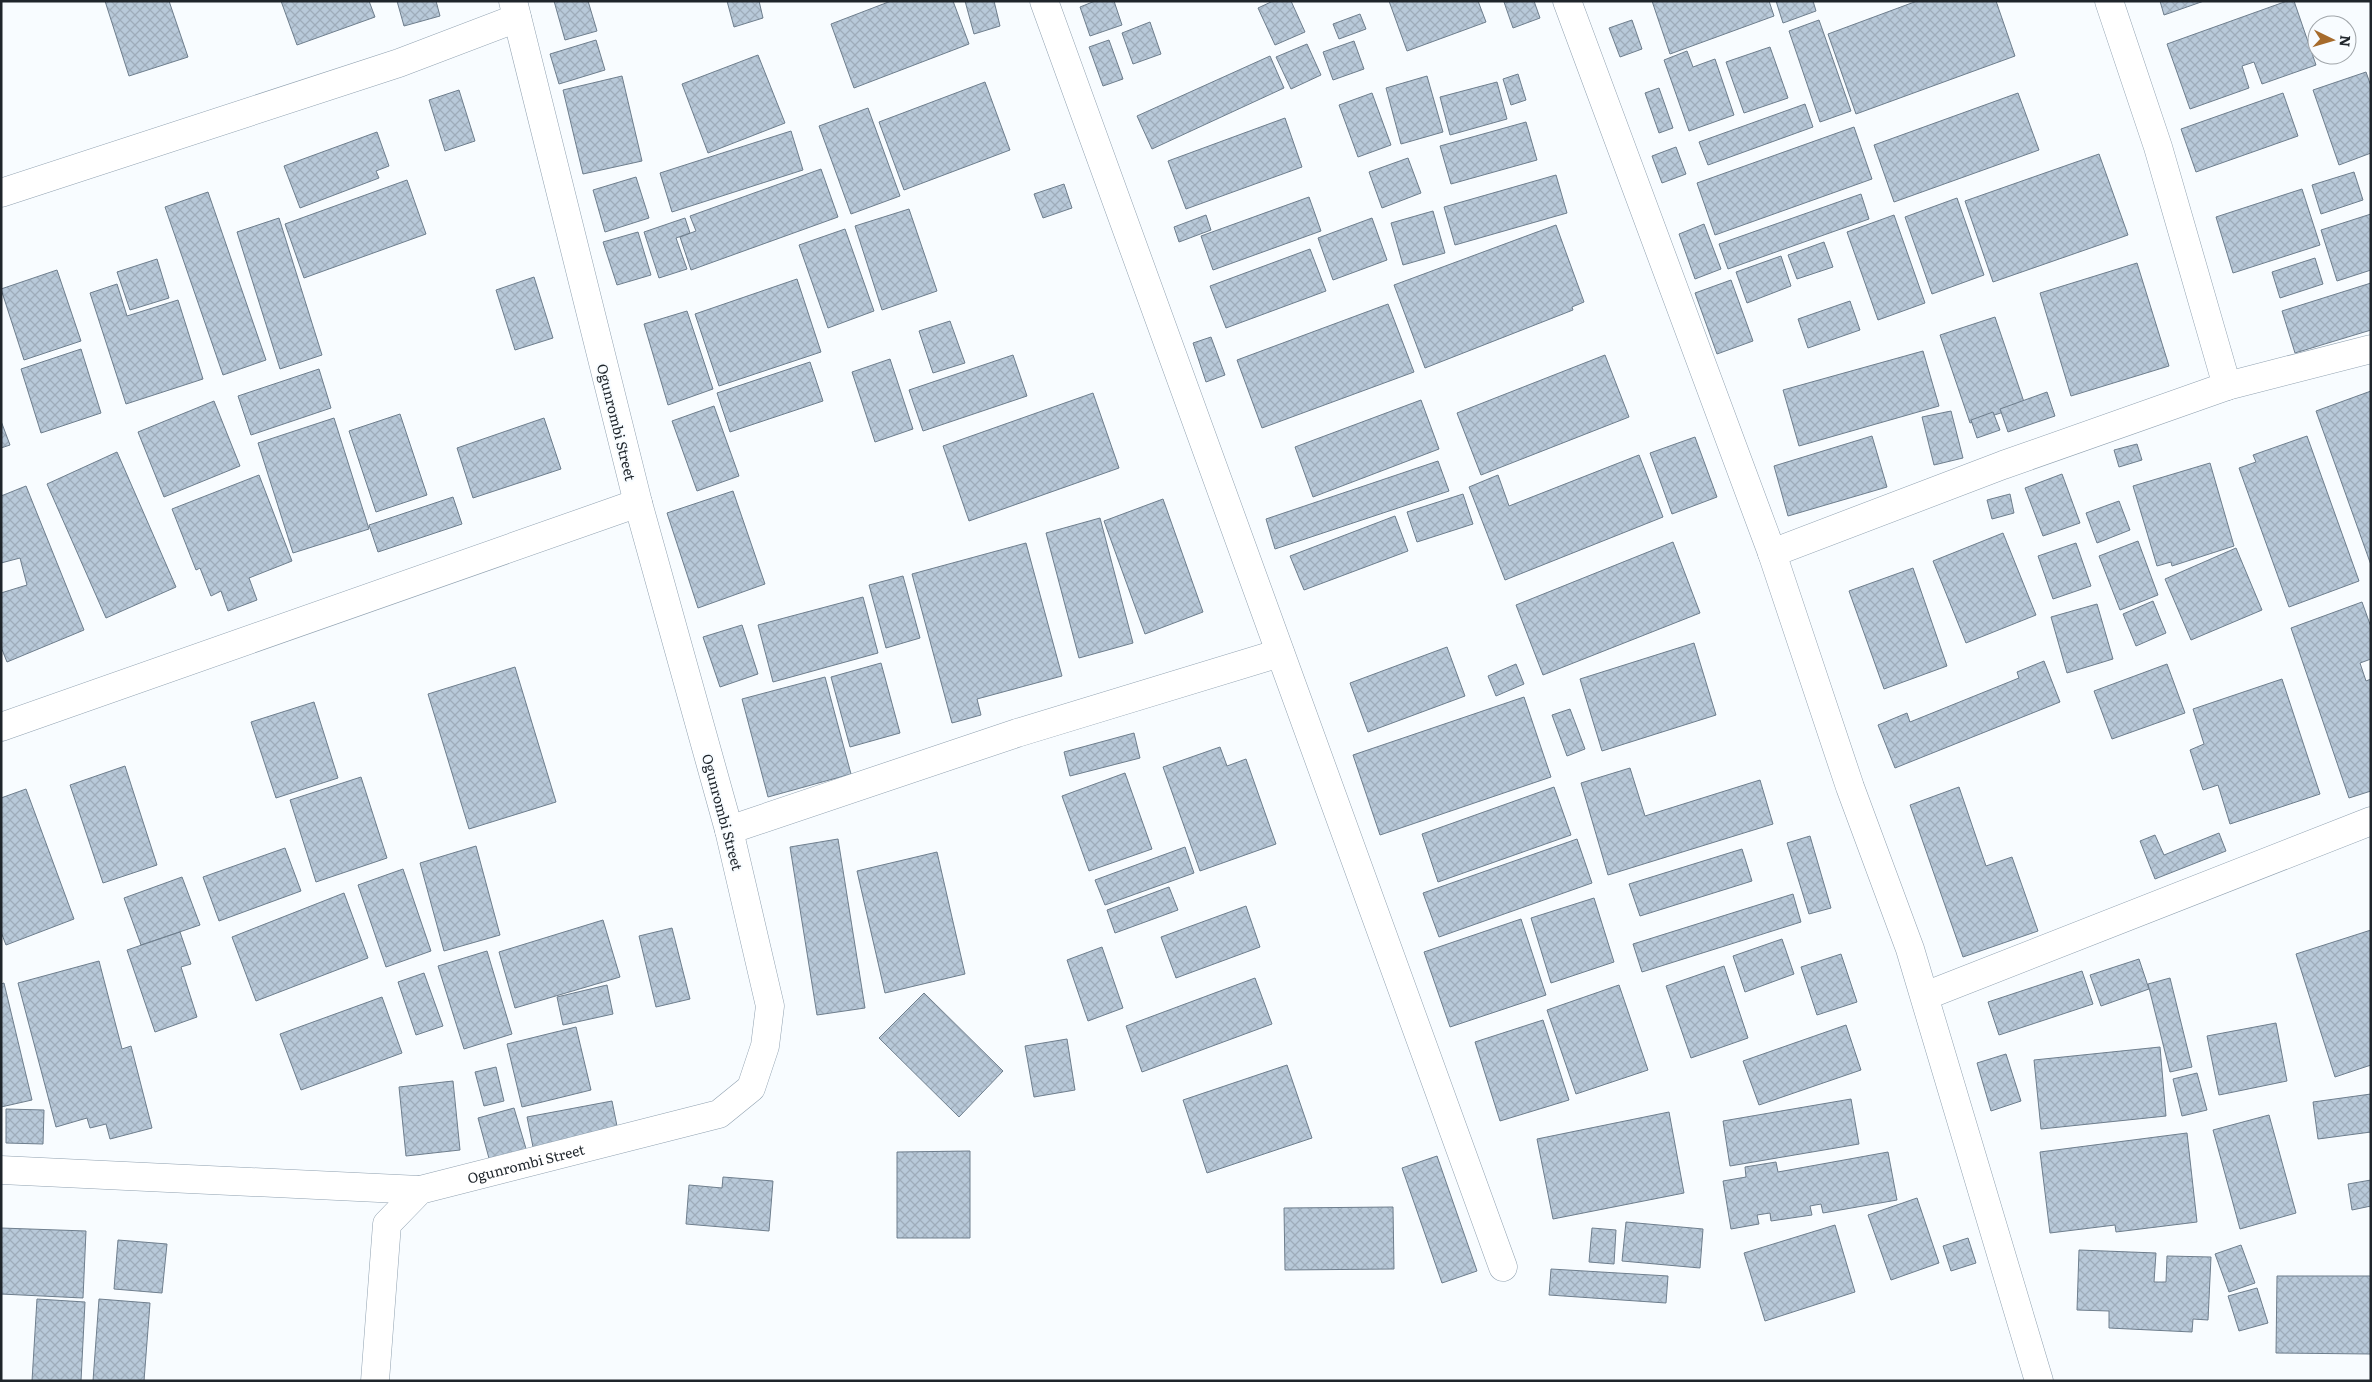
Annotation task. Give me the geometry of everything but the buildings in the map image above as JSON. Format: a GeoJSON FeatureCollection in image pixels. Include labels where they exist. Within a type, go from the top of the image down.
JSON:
{"type":"FeatureCollection","features":[{"type":"Feature","properties":{"kind":"street"},"geometry":{"type":"LineString","coordinates":[[1044,1],[1503,1267]]}},
{"type":"Feature","properties":{"kind":"street"},"geometry":{"type":"LineString","coordinates":[[1567,1],[1772,553],[1850,787],[1910,950],[2039,1381]]}},
{"type":"Feature","properties":{"kind":"street"},"geometry":{"type":"LineString","coordinates":[[2109,1],[2158,147],[2227,386]]}},
{"type":"Feature","properties":{"kind":"street"},"geometry":{"type":"LineString","coordinates":[[1,193],[399,64],[515,10]]}},
{"type":"Feature","properties":{"kind":"street","name":"Ogunrombi Street"},"geometry":{"type":"LineString","coordinates":[[420,1190],[719,1114],[751,1088],[765,1046],[770,1006],[729,830],[638,504],[515,10]]}},
{"type":"Feature","properties":{"kind":"street"},"geometry":{"type":"LineString","coordinates":[[1772,553],[2003,465],[2227,386],[2371,349]]}},
{"type":"Feature","properties":{"kind":"street"},"geometry":{"type":"LineString","coordinates":[[1,727],[638,504]]}},
{"type":"Feature","properties":{"kind":"street"},"geometry":{"type":"LineString","coordinates":[[729,830],[1017,733],[1280,653]]}},
{"type":"Feature","properties":{"kind":"street"},"geometry":{"type":"LineString","coordinates":[[1925,996],[2371,821]]}},
{"type":"Feature","properties":{"kind":"street"},"geometry":{"type":"LineString","coordinates":[[1,1170],[420,1190]]}},
{"type":"Feature","properties":{"kind":"street"},"geometry":{"type":"LineString","coordinates":[[375,1381],[387,1224],[420,1190]]}}]}
